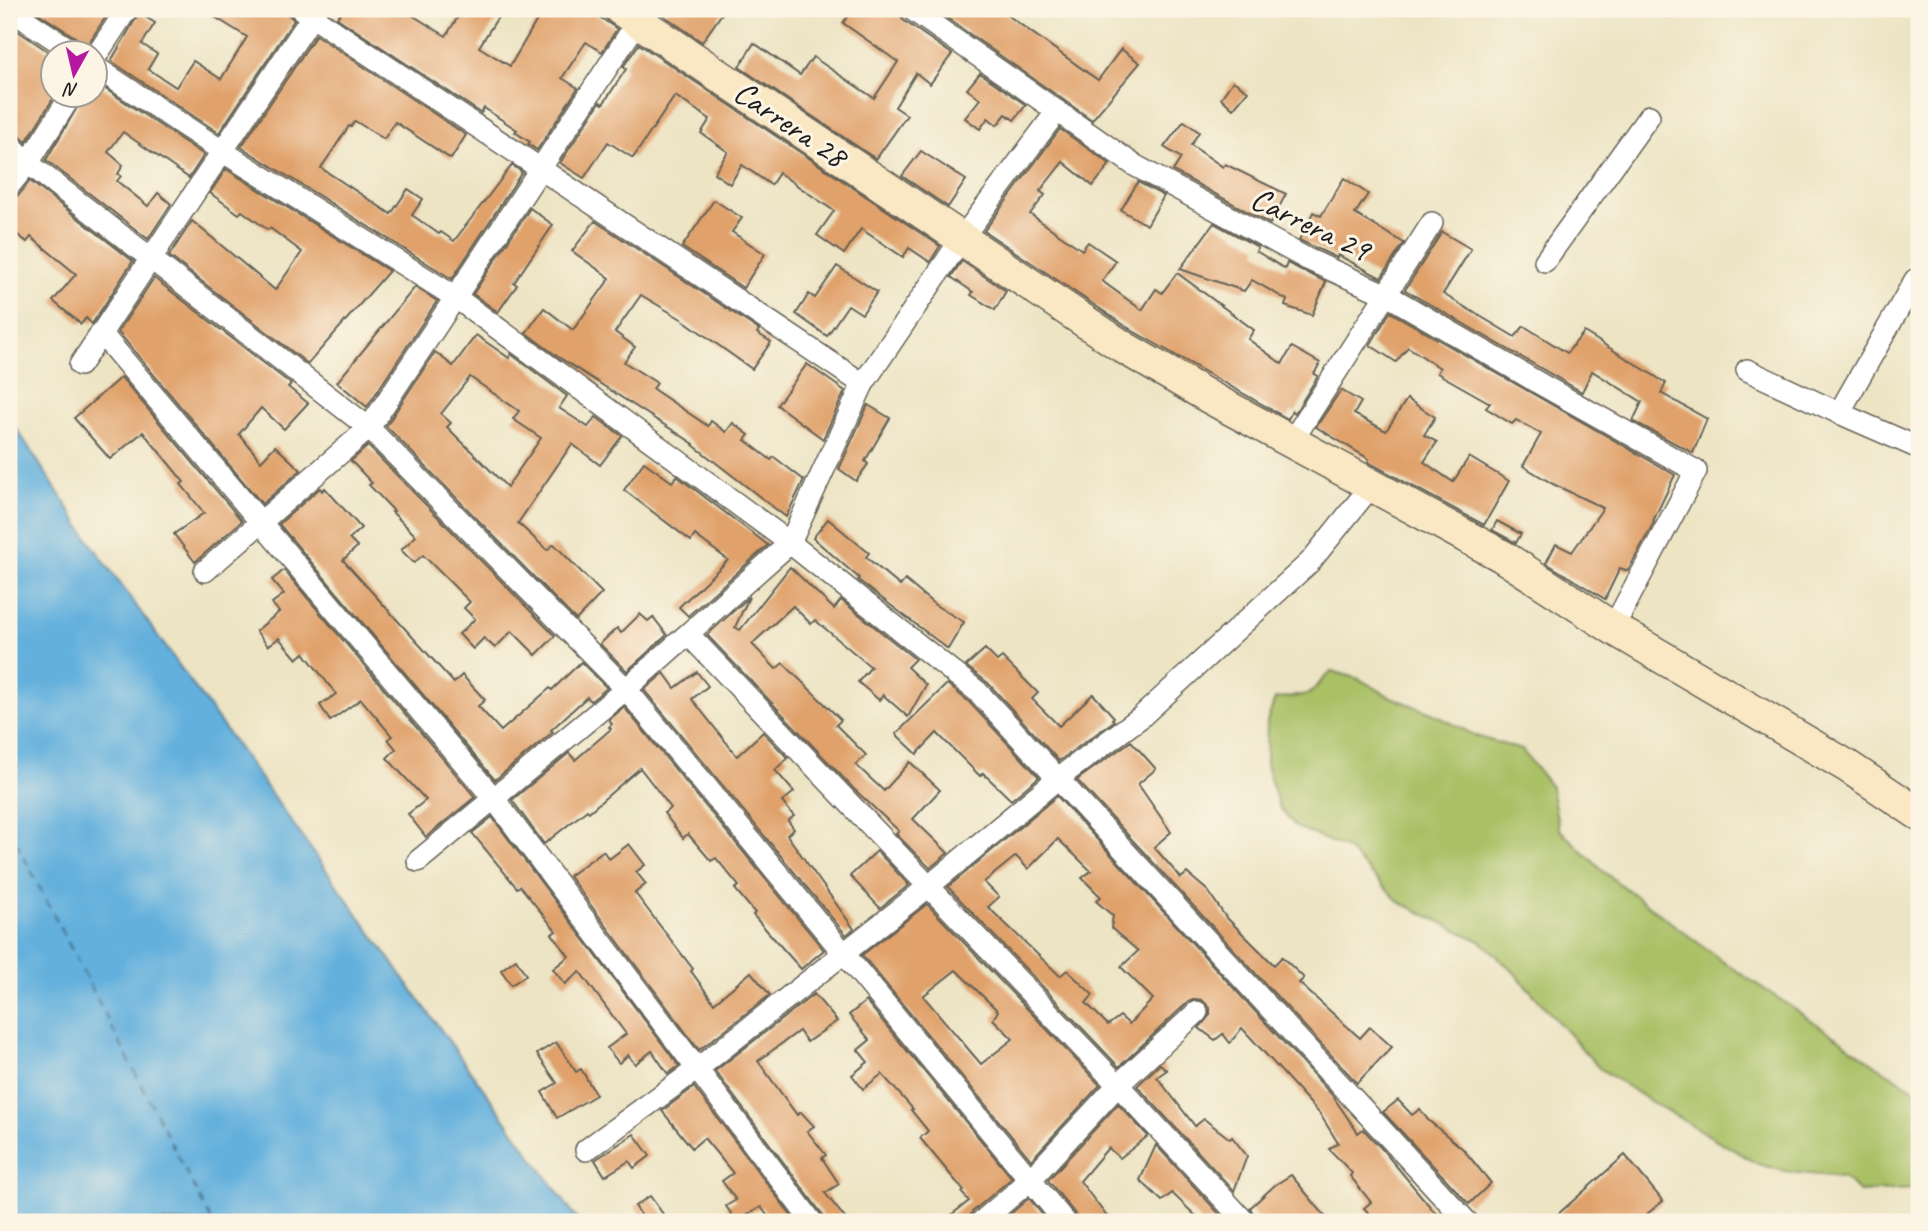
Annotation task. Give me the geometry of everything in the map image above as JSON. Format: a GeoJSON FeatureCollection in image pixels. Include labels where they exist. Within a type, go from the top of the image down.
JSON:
{"type":"FeatureCollection","features":[{"type":"Feature","properties":{"kind":"main road","name":"Carrera 28"},"geometry":{"type":"LineString","coordinates":[[635,13],[1123,347],[1209,397],[1502,556],[1613,628],[1847,766],[1919,814]]}},
{"type":"Feature","properties":{"kind":"street"},"geometry":{"type":"LineString","coordinates":[[9,9],[53,38]]}},
{"type":"Feature","properties":{"kind":"street"},"geometry":{"type":"LineString","coordinates":[[108,38],[127,9]]}},
{"type":"Feature","properties":{"kind":"street","name":"Carrera 29"},"geometry":{"type":"LineString","coordinates":[[911,9],[1135,165],[1307,259],[1387,295],[1696,471],[1613,628]]}},
{"type":"Feature","properties":{"kind":"street"},"geometry":{"type":"LineString","coordinates":[[80,365],[222,151],[310,11],[540,169],[863,384]]}},
{"type":"Feature","properties":{"kind":"street"},"geometry":{"type":"LineString","coordinates":[[205,571],[369,428],[540,169],[635,13]]}},
{"type":"Feature","properties":{"kind":"street"},"geometry":{"type":"LineString","coordinates":[[108,75],[222,151],[455,297],[790,542],[978,692],[1467,1222]]}},
{"type":"Feature","properties":{"kind":"street"},"geometry":{"type":"LineString","coordinates":[[9,186],[28,163],[63,108]]}},
{"type":"Feature","properties":{"kind":"street"},"geometry":{"type":"LineString","coordinates":[[418,861],[495,800],[689,635],[790,542],[863,384],[962,238],[1057,111]]}},
{"type":"Feature","properties":{"kind":"street"},"geometry":{"type":"LineString","coordinates":[[1545,261],[1649,116]]}},
{"type":"Feature","properties":{"kind":"street"},"geometry":{"type":"LineString","coordinates":[[9,143],[28,163],[369,428],[626,689],[1065,1222]]}},
{"type":"Feature","properties":{"kind":"street"},"geometry":{"type":"LineString","coordinates":[[1292,441],[1432,223]]}},
{"type":"Feature","properties":{"kind":"street"},"geometry":{"type":"LineString","coordinates":[[1839,413],[1916,280]]}},
{"type":"Feature","properties":{"kind":"street"},"geometry":{"type":"LineString","coordinates":[[101,333],[495,800],[812,1222]]}},
{"type":"Feature","properties":{"kind":"street"},"geometry":{"type":"LineString","coordinates":[[1747,370],[1919,448]]}},
{"type":"Feature","properties":{"kind":"street"},"geometry":{"type":"LineString","coordinates":[[586,1150],[697,1069],[928,887],[1057,779],[1141,717],[1310,562],[1373,485]]}},
{"type":"Feature","properties":{"kind":"street"},"geometry":{"type":"LineString","coordinates":[[689,635],[1245,1222]]}},
{"type":"Feature","properties":{"kind":"street"},"geometry":{"type":"LineString","coordinates":[[981,1222],[1030,1180],[1118,1085],[1197,1012]]}},
{"type":"Feature","properties":{"kind":"green space"},"geometry":{"type":"Polygon","coordinates":[[[1332,671],[1359,679],[1391,697],[1434,714],[1476,736],[1522,750],[1551,787],[1559,829],[1604,872],[1725,963],[1919,1092],[1919,1191],[1859,1192],[1843,1177],[1788,1172],[1758,1164],[1650,1101],[1599,1068],[1512,970],[1482,942],[1399,902],[1347,849],[1296,827],[1279,807],[1266,765],[1267,722],[1275,699],[1309,694],[1332,671]]]}},
{"type":"Feature","properties":{"kind":"water"},"geometry":{"type":"Polygon","coordinates":[[[9,417],[91,543],[579,1222],[9,1222],[9,417]]]}},
{"type":"Feature","properties":{"kind":"building"},"geometry":{"type":"Polygon","coordinates":[[[32,9],[111,9],[92,38],[76,38],[32,9]]]}},
{"type":"Feature","properties":{"kind":"building"},"geometry":{"type":"Polygon","coordinates":[[[202,9],[283,9],[294,20],[219,133],[111,61],[139,13],[155,23],[142,44],[157,54],[148,69],[176,87],[193,61],[221,79],[247,37],[202,9]]]}},
{"type":"Feature","properties":{"kind":"building"},"geometry":{"type":"Polygon","coordinates":[[[343,9],[402,9],[446,36],[463,9],[503,9],[479,47],[510,66],[537,20],[520,9],[588,9],[617,29],[602,52],[586,42],[562,78],[578,88],[537,150],[515,132],[517,130],[484,108],[481,113],[337,18],[343,9]]]}},
{"type":"Feature","properties":{"kind":"building"},"geometry":{"type":"Polygon","coordinates":[[[667,9],[725,9],[702,42],[663,15],[667,9]]]}},
{"type":"Feature","properties":{"kind":"building"},"geometry":{"type":"Polygon","coordinates":[[[853,9],[898,9],[903,20],[952,54],[930,84],[916,73],[895,107],[907,115],[876,159],[739,67],[754,43],[800,75],[813,57],[874,98],[898,62],[843,23],[853,9]]]}},
{"type":"Feature","properties":{"kind":"building"},"geometry":{"type":"Polygon","coordinates":[[[934,9],[999,9],[1098,80],[1121,49],[1140,63],[1092,120],[934,9]]]}},
{"type":"Feature","properties":{"kind":"building"},"geometry":{"type":"Polygon","coordinates":[[[9,25],[38,45],[38,108],[47,108],[26,142],[9,130],[9,25]]]}},
{"type":"Feature","properties":{"kind":"building"},"geometry":{"type":"Polygon","coordinates":[[[316,35],[466,135],[451,159],[395,122],[384,139],[355,121],[321,168],[391,214],[408,189],[423,199],[412,215],[454,241],[512,165],[522,172],[452,279],[241,147],[316,35]]]}},
{"type":"Feature","properties":{"kind":"building"},"geometry":{"type":"Polygon","coordinates":[[[639,44],[940,246],[930,262],[909,248],[903,257],[861,229],[844,254],[817,235],[834,211],[779,173],[771,185],[742,165],[730,184],[714,173],[728,152],[701,133],[710,119],[675,96],[633,158],[608,142],[584,178],[560,163],[600,102],[603,104],[639,44]]]}},
{"type":"Feature","properties":{"kind":"building"},"geometry":{"type":"Polygon","coordinates":[[[980,73],[1026,105],[1014,120],[1006,114],[997,125],[988,118],[980,129],[965,118],[980,99],[967,89],[980,73]]]}},
{"type":"Feature","properties":{"kind":"building"},"geometry":{"type":"Polygon","coordinates":[[[1233,81],[1248,91],[1233,109],[1221,98],[1233,81]]]}},
{"type":"Feature","properties":{"kind":"building"},"geometry":{"type":"Polygon","coordinates":[[[108,91],[204,155],[189,178],[123,132],[108,152],[123,165],[117,181],[148,206],[158,193],[171,204],[148,239],[46,160],[77,108],[108,108],[108,91]]]}},
{"type":"Feature","properties":{"kind":"building"},"geometry":{"type":"Polygon","coordinates":[[[1184,121],[1199,132],[1191,145],[1223,167],[1225,164],[1286,194],[1270,224],[1173,171],[1181,158],[1164,147],[1184,121]]]}},
{"type":"Feature","properties":{"kind":"building"},"geometry":{"type":"Polygon","coordinates":[[[1060,129],[1110,164],[1093,186],[1063,162],[1040,191],[1045,195],[1030,214],[1082,250],[1088,242],[1116,261],[1102,281],[1142,310],[1156,289],[1162,293],[1177,273],[1254,330],[1248,339],[1282,364],[1292,347],[1320,363],[1314,374],[1318,376],[1295,413],[1292,411],[1288,419],[1133,331],[984,231],[1060,129]]]}},
{"type":"Feature","properties":{"kind":"building"},"geometry":{"type":"Polygon","coordinates":[[[921,151],[966,180],[948,207],[902,176],[921,151]]]}},
{"type":"Feature","properties":{"kind":"building"},"geometry":{"type":"Polygon","coordinates":[[[226,169],[389,271],[308,364],[169,256],[192,221],[275,290],[302,252],[270,228],[268,230],[242,211],[239,214],[210,193],[226,169]]]}},
{"type":"Feature","properties":{"kind":"building"},"geometry":{"type":"Polygon","coordinates":[[[1344,178],[1368,194],[1355,214],[1404,243],[1381,278],[1338,255],[1337,258],[1299,240],[1313,212],[1321,216],[1344,178]]]}},
{"type":"Feature","properties":{"kind":"building"},"geometry":{"type":"Polygon","coordinates":[[[30,181],[133,261],[92,324],[86,318],[81,324],[53,301],[76,274],[31,237],[27,242],[9,228],[9,199],[19,195],[30,181]]]}},
{"type":"Feature","properties":{"kind":"building"},"geometry":{"type":"Polygon","coordinates":[[[1138,182],[1164,196],[1147,225],[1121,210],[1138,182]]]}},
{"type":"Feature","properties":{"kind":"building"},"geometry":{"type":"Polygon","coordinates":[[[714,200],[742,218],[732,232],[765,254],[743,288],[682,247],[714,200]]]}},
{"type":"Feature","properties":{"kind":"building"},"geometry":{"type":"Polygon","coordinates":[[[530,208],[553,225],[498,312],[473,294],[530,208]]]}},
{"type":"Feature","properties":{"kind":"building"},"geometry":{"type":"Polygon","coordinates":[[[595,221],[759,330],[757,333],[771,342],[752,369],[683,320],[641,295],[615,332],[635,347],[624,362],[657,383],[653,389],[708,426],[711,421],[726,432],[733,423],[749,435],[745,440],[771,460],[774,457],[804,480],[786,517],[694,444],[557,356],[526,333],[544,308],[573,330],[610,278],[572,251],[595,221]]]}},
{"type":"Feature","properties":{"kind":"building"},"geometry":{"type":"Polygon","coordinates":[[[1214,223],[1258,247],[1256,251],[1285,269],[1287,263],[1326,282],[1312,315],[1285,306],[1287,300],[1252,280],[1244,291],[1180,269],[1214,223]]]}},
{"type":"Feature","properties":{"kind":"building"},"geometry":{"type":"Polygon","coordinates":[[[1442,232],[1471,249],[1443,294],[1515,337],[1524,326],[1567,353],[1584,332],[1666,383],[1661,393],[1707,419],[1693,453],[1633,421],[1642,402],[1592,371],[1582,392],[1405,290],[1442,232]]]}},
{"type":"Feature","properties":{"kind":"building"},"geometry":{"type":"Polygon","coordinates":[[[962,261],[1006,291],[995,310],[971,295],[973,292],[951,277],[962,261]]]}},
{"type":"Feature","properties":{"kind":"building"},"geometry":{"type":"Polygon","coordinates":[[[837,266],[877,292],[862,314],[848,305],[827,336],[796,314],[809,294],[815,298],[837,266]]]}},
{"type":"Feature","properties":{"kind":"building"},"geometry":{"type":"Polygon","coordinates":[[[154,278],[291,384],[288,387],[308,403],[284,429],[261,408],[239,434],[261,461],[275,446],[301,470],[262,504],[118,332],[154,278]]]}},
{"type":"Feature","properties":{"kind":"building"},"geometry":{"type":"Polygon","coordinates":[[[415,287],[437,301],[367,407],[337,382],[415,287]]]}},
{"type":"Feature","properties":{"kind":"building"},"geometry":{"type":"Polygon","coordinates":[[[1390,312],[1675,475],[1628,571],[1620,568],[1605,599],[1546,563],[1556,544],[1572,552],[1603,508],[1523,466],[1541,434],[1516,420],[1512,424],[1486,408],[1490,403],[1437,373],[1440,368],[1408,347],[1396,362],[1370,345],[1390,312]]]}},
{"type":"Feature","properties":{"kind":"building"},"geometry":{"type":"Polygon","coordinates":[[[476,335],[509,358],[511,354],[567,396],[559,408],[588,427],[596,417],[622,436],[600,465],[572,444],[518,523],[547,550],[554,544],[602,593],[576,620],[386,426],[435,352],[453,366],[476,335]],[[470,377],[441,414],[451,423],[447,427],[507,487],[541,438],[513,419],[519,411],[470,377]]]}},
{"type":"Feature","properties":{"kind":"building"},"geometry":{"type":"Polygon","coordinates":[[[807,364],[845,391],[823,439],[777,405],[807,364]]]}},
{"type":"Feature","properties":{"kind":"building"},"geometry":{"type":"Polygon","coordinates":[[[121,377],[242,521],[195,562],[174,534],[204,513],[181,484],[184,482],[143,432],[110,459],[74,418],[121,377]]]}},
{"type":"Feature","properties":{"kind":"building"},"geometry":{"type":"Polygon","coordinates":[[[1341,390],[1361,402],[1354,414],[1386,431],[1407,399],[1435,417],[1424,435],[1437,442],[1424,462],[1453,482],[1469,457],[1509,481],[1484,525],[1368,462],[1369,459],[1316,427],[1341,390]]]}},
{"type":"Feature","properties":{"kind":"building"},"geometry":{"type":"Polygon","coordinates":[[[868,405],[890,418],[865,461],[868,464],[856,481],[839,469],[868,405]]]}},
{"type":"Feature","properties":{"kind":"building"},"geometry":{"type":"Polygon","coordinates":[[[368,446],[555,636],[536,655],[512,631],[495,648],[484,638],[473,649],[459,634],[475,619],[464,608],[470,602],[423,555],[414,563],[401,550],[416,536],[392,512],[394,511],[369,485],[372,483],[351,461],[368,446]]]}},
{"type":"Feature","properties":{"kind":"building"},"geometry":{"type":"Polygon","coordinates":[[[644,462],[672,482],[677,476],[768,545],[688,616],[679,607],[728,560],[695,535],[691,541],[624,490],[644,462]]]}},
{"type":"Feature","properties":{"kind":"building"},"geometry":{"type":"Polygon","coordinates":[[[320,488],[322,491],[325,488],[361,528],[349,539],[357,547],[343,560],[454,683],[462,675],[485,700],[478,706],[501,731],[550,688],[552,690],[581,662],[607,688],[591,701],[587,697],[551,730],[553,732],[495,780],[279,524],[320,488]]]}},
{"type":"Feature","properties":{"kind":"building"},"geometry":{"type":"Polygon","coordinates":[[[828,519],[869,553],[866,557],[900,586],[905,580],[935,605],[964,622],[948,649],[858,580],[859,578],[813,538],[828,519]]]}},
{"type":"Feature","properties":{"kind":"building"},"geometry":{"type":"Polygon","coordinates":[[[1497,521],[1521,534],[1516,543],[1492,530],[1497,521]]]}},
{"type":"Feature","properties":{"kind":"building"},"geometry":{"type":"Polygon","coordinates":[[[790,567],[834,609],[841,600],[915,659],[907,667],[926,685],[908,717],[883,695],[879,700],[858,682],[871,667],[815,620],[811,624],[793,606],[752,644],[776,669],[783,663],[841,720],[836,725],[866,755],[856,765],[884,791],[910,762],[940,790],[913,819],[948,853],[930,868],[896,834],[899,831],[854,789],[707,635],[749,597],[735,627],[740,630],[790,567]]]}},
{"type":"Feature","properties":{"kind":"building"},"geometry":{"type":"Polygon","coordinates":[[[284,570],[475,797],[426,837],[408,814],[426,800],[387,758],[396,749],[388,739],[392,736],[361,699],[330,721],[320,705],[336,694],[304,653],[297,659],[279,638],[268,646],[256,631],[279,612],[272,603],[284,594],[272,580],[284,570]]]}},
{"type":"Feature","properties":{"kind":"building"},"geometry":{"type":"Polygon","coordinates":[[[640,614],[648,621],[653,617],[667,635],[627,671],[600,644],[617,628],[621,633],[640,614]]]}},
{"type":"Feature","properties":{"kind":"building"},"geometry":{"type":"Polygon","coordinates":[[[985,649],[997,661],[1002,657],[1038,693],[1032,699],[1059,726],[1093,694],[1114,717],[1114,721],[1059,761],[988,683],[966,666],[985,649]]]}},
{"type":"Feature","properties":{"kind":"building"},"geometry":{"type":"Polygon","coordinates":[[[697,672],[708,686],[692,699],[737,756],[763,732],[788,758],[775,770],[794,792],[782,802],[794,816],[788,821],[794,829],[787,835],[854,929],[846,935],[644,690],[664,673],[675,688],[697,672]]]}},
{"type":"Feature","properties":{"kind":"building"},"geometry":{"type":"Polygon","coordinates":[[[947,684],[969,702],[1039,777],[1011,800],[983,773],[980,776],[937,733],[917,754],[896,734],[947,684]]]}},
{"type":"Feature","properties":{"kind":"building"},"geometry":{"type":"Polygon","coordinates":[[[624,707],[824,950],[801,969],[753,915],[755,913],[735,889],[739,886],[716,858],[711,861],[688,834],[683,838],[664,813],[671,808],[640,768],[589,812],[587,810],[544,844],[512,800],[569,753],[575,760],[611,729],[609,720],[624,707]]]}},
{"type":"Feature","properties":{"kind":"building"},"geometry":{"type":"Polygon","coordinates":[[[1131,741],[1156,769],[1138,784],[1171,832],[1154,847],[1181,878],[1187,873],[1208,891],[1225,916],[1274,965],[1282,957],[1304,978],[1299,983],[1360,1038],[1370,1027],[1392,1047],[1357,1083],[1077,780],[1131,741]]]}},
{"type":"Feature","properties":{"kind":"building"},"geometry":{"type":"Polygon","coordinates":[[[1057,796],[1332,1095],[1358,1133],[1363,1129],[1382,1149],[1443,1222],[1377,1222],[1364,1208],[1371,1202],[1350,1176],[1352,1173],[1329,1149],[1338,1143],[1320,1114],[1242,1028],[1230,1043],[1223,1034],[1215,1040],[1199,1028],[1210,1015],[1210,1008],[1202,1000],[1188,1002],[1119,1067],[948,887],[1057,796]],[[1058,839],[1028,869],[1016,856],[984,882],[999,897],[988,907],[1060,976],[1067,970],[1093,995],[1086,1003],[1108,1025],[1120,1016],[1129,1024],[1153,999],[1121,967],[1138,951],[1111,928],[1113,916],[1096,901],[1101,897],[1082,878],[1091,871],[1058,839]]]}},
{"type":"Feature","properties":{"kind":"building"},"geometry":{"type":"Polygon","coordinates":[[[492,817],[679,1066],[668,1074],[652,1051],[635,1064],[628,1055],[619,1063],[607,1048],[626,1034],[580,972],[565,984],[553,969],[569,956],[552,934],[556,931],[472,833],[492,817]]]}},
{"type":"Feature","properties":{"kind":"building"},"geometry":{"type":"Polygon","coordinates":[[[629,844],[645,865],[636,872],[646,884],[635,893],[693,969],[691,971],[714,1003],[751,972],[770,995],[699,1050],[569,876],[603,851],[609,859],[629,844]]]}},
{"type":"Feature","properties":{"kind":"building"},"geometry":{"type":"Polygon","coordinates":[[[877,851],[909,885],[880,908],[850,876],[877,851]]]}},
{"type":"Feature","properties":{"kind":"building"},"geometry":{"type":"Polygon","coordinates":[[[927,904],[1100,1085],[1031,1160],[862,955],[927,904]],[[956,970],[923,996],[981,1064],[1013,1039],[993,1019],[998,1011],[956,970]]]}},
{"type":"Feature","properties":{"kind":"building"},"geometry":{"type":"Polygon","coordinates":[[[516,959],[526,975],[511,985],[501,970],[516,959]]]}},
{"type":"Feature","properties":{"kind":"building"},"geometry":{"type":"Polygon","coordinates":[[[814,994],[837,1021],[807,1042],[799,1031],[758,1061],[797,1115],[801,1112],[814,1126],[807,1131],[826,1155],[822,1158],[839,1184],[825,1193],[848,1222],[825,1222],[822,1214],[715,1071],[814,994]]]}},
{"type":"Feature","properties":{"kind":"building"},"geometry":{"type":"Polygon","coordinates":[[[866,1001],[1012,1178],[972,1212],[968,1222],[942,1222],[969,1201],[962,1193],[964,1191],[920,1138],[928,1131],[911,1110],[913,1109],[882,1074],[863,1089],[852,1075],[868,1062],[858,1050],[870,1040],[849,1015],[866,1001]]]}},
{"type":"Feature","properties":{"kind":"building"},"geometry":{"type":"Polygon","coordinates":[[[556,1042],[576,1072],[581,1069],[596,1095],[557,1118],[542,1092],[557,1083],[537,1054],[556,1042]]]}},
{"type":"Feature","properties":{"kind":"building"},"geometry":{"type":"Polygon","coordinates":[[[1160,1064],[1167,1070],[1157,1077],[1195,1126],[1204,1119],[1230,1139],[1232,1137],[1247,1156],[1234,1191],[1137,1086],[1160,1064]]]}},
{"type":"Feature","properties":{"kind":"building"},"geometry":{"type":"Polygon","coordinates":[[[694,1087],[796,1222],[772,1222],[761,1207],[736,1221],[726,1206],[736,1200],[722,1181],[733,1173],[704,1138],[692,1148],[662,1111],[694,1087]]]}},
{"type":"Feature","properties":{"kind":"building"},"geometry":{"type":"Polygon","coordinates":[[[1398,1100],[1412,1115],[1420,1109],[1428,1120],[1463,1149],[1491,1183],[1469,1204],[1383,1112],[1398,1100]]]}},
{"type":"Feature","properties":{"kind":"building"},"geometry":{"type":"Polygon","coordinates":[[[1118,1104],[1148,1136],[1120,1158],[1108,1148],[1080,1181],[1111,1222],[1078,1222],[1075,1214],[1048,1180],[1118,1104]]]}},
{"type":"Feature","properties":{"kind":"building"},"geometry":{"type":"Polygon","coordinates":[[[634,1134],[650,1156],[634,1168],[629,1161],[605,1176],[595,1160],[634,1134]]]}},
{"type":"Feature","properties":{"kind":"building"},"geometry":{"type":"Polygon","coordinates":[[[1156,1145],[1224,1219],[1223,1222],[1202,1222],[1172,1193],[1162,1201],[1140,1180],[1156,1145]]]}},
{"type":"Feature","properties":{"kind":"building"},"geometry":{"type":"Polygon","coordinates":[[[1625,1155],[1663,1201],[1637,1222],[1549,1222],[1625,1155]]]}},
{"type":"Feature","properties":{"kind":"building"},"geometry":{"type":"Polygon","coordinates":[[[1291,1175],[1330,1222],[1258,1222],[1250,1208],[1275,1185],[1291,1175]]]}},
{"type":"Feature","properties":{"kind":"building"},"geometry":{"type":"Polygon","coordinates":[[[650,1196],[663,1214],[652,1222],[646,1222],[635,1206],[650,1196]]]}},
{"type":"Feature","properties":{"kind":"building"},"geometry":{"type":"Polygon","coordinates":[[[1029,1198],[1048,1222],[1001,1222],[1029,1198]]]}},
{"type":"Feature","properties":{"kind":"ferry route"},"geometry":{"type":"LineString","coordinates":[[9,828],[212,1222]]}}]}
